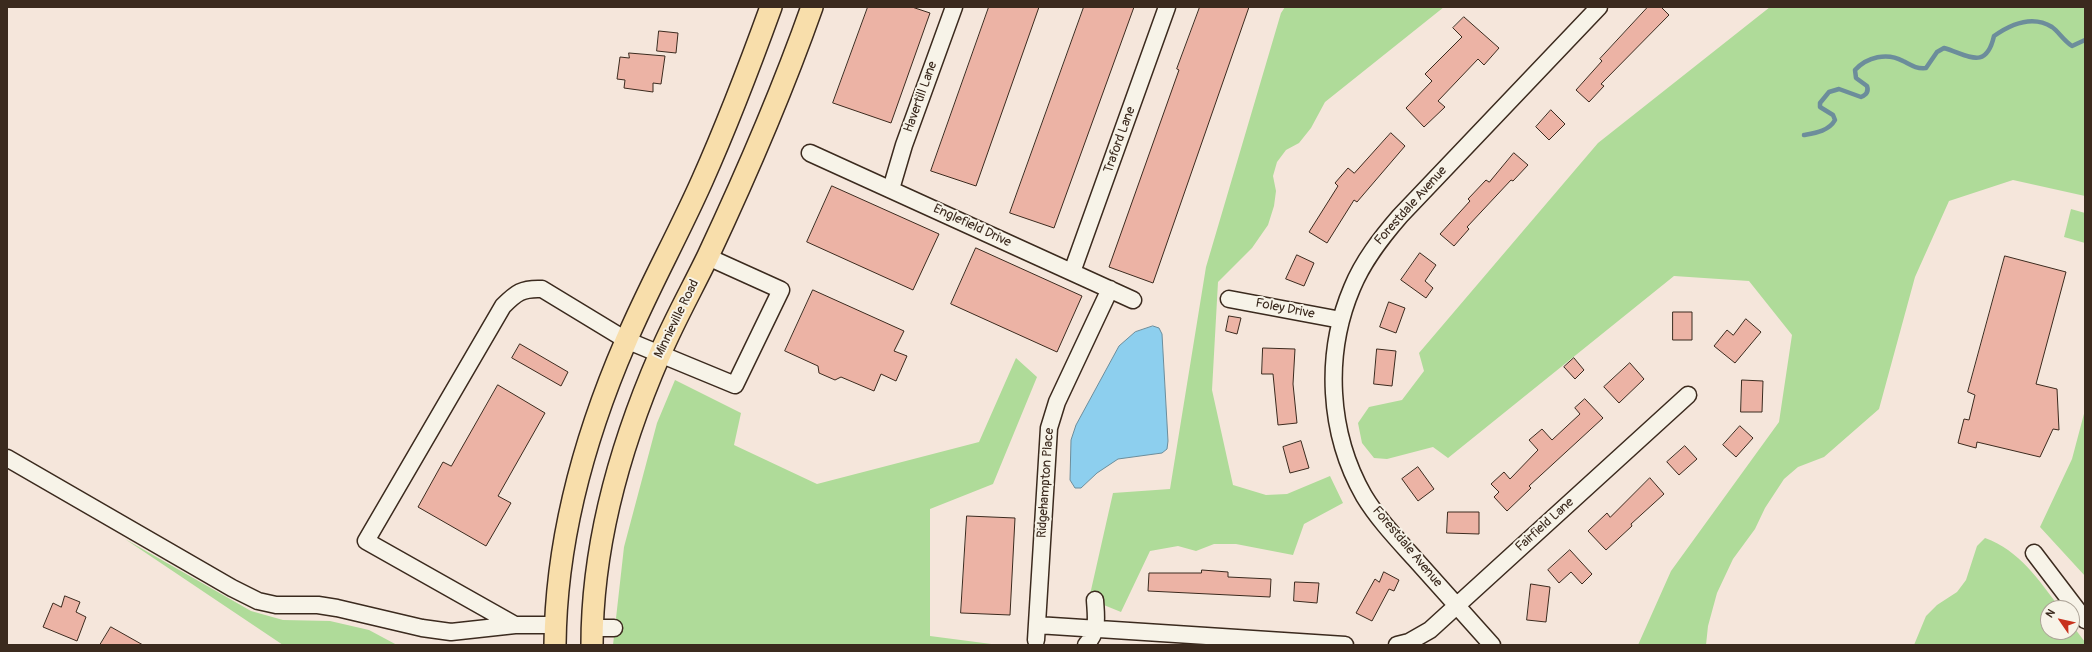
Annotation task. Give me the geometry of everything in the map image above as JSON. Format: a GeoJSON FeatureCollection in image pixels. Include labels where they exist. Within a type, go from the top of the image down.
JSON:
{"type":"FeatureCollection","features":[{"type":"Feature","properties":{"kind":"main road"},"geometry":{"type":"LineString","coordinates":[[556,635],[558,588],[565,537],[575,487],[587,445],[608,385],[626,340],[702,181],[771,7]]}},
{"type":"Feature","properties":{"kind":"main road","name":"Minnieville Road"},"geometry":{"type":"LineString","coordinates":[[592,637],[599,565],[612,490],[636,413],[660,353],[708,257],[756,149],[812,7]]}},
{"type":"Feature","properties":{"kind":"street","name":"Havertill Lane"},"geometry":{"type":"LineString","coordinates":[[891,189],[904,145],[954,7]]}},
{"type":"Feature","properties":{"kind":"street","name":"Traford Lane"},"geometry":{"type":"LineString","coordinates":[[1072,272],[1167,7]]}},
{"type":"Feature","properties":{"kind":"street","name":"Forestdale Avenue"},"geometry":{"type":"LineString","coordinates":[[1492,645],[1380,519],[1354,476],[1344,450],[1334,394],[1334,366],[1341,320],[1352,288],[1380,240],[1400,216],[1599,7]]}},
{"type":"Feature","properties":{"kind":"street","name":"Englefield Drive"},"geometry":{"type":"LineString","coordinates":[[810,153],[1133,300]]}},
{"type":"Feature","properties":{"kind":"street"},"geometry":{"type":"LineString","coordinates":[[556,635],[515,625],[366,541],[500,311],[516,294],[526,289],[542,289],[626,340],[735,385],[781,290],[708,257]]}},
{"type":"Feature","properties":{"kind":"street","name":"Ridgehampton Place"},"geometry":{"type":"LineString","coordinates":[[1096,628],[1037,633],[1049,428],[1057,402],[1110,289]]}},
{"type":"Feature","properties":{"kind":"street","name":"Foley Drive"},"geometry":{"type":"LineString","coordinates":[[1229,299],[1341,320]]}},
{"type":"Feature","properties":{"kind":"street","name":"Fairfield Lane"},"geometry":{"type":"LineString","coordinates":[[1396,645],[1409,642],[1430,630],[1688,395]]}},
{"type":"Feature","properties":{"kind":"street"},"geometry":{"type":"LineString","coordinates":[[7,458],[232,588],[258,601],[276,605],[318,605],[337,608],[422,628],[451,632],[515,625]]}},
{"type":"Feature","properties":{"kind":"street"},"geometry":{"type":"LineString","coordinates":[[2034,553],[2085,620]]}},
{"type":"Feature","properties":{"kind":"street"},"geometry":{"type":"LineString","coordinates":[[1086,645],[1094,636],[1096,628],[1095,600]]}},
{"type":"Feature","properties":{"kind":"street"},"geometry":{"type":"LineString","coordinates":[[592,637],[614,628]]}},
{"type":"Feature","properties":{"kind":"street"},"geometry":{"type":"LineString","coordinates":[[1096,628],[1345,645]]}},
{"type":"Feature","properties":{"kind":"green space"},"geometry":{"type":"Polygon","coordinates":[[[1285,7],[1444,7],[1325,102],[1311,128],[1299,143],[1286,150],[1277,162],[1273,176],[1276,191],[1274,206],[1268,225],[1252,248],[1218,282],[1212,390],[1233,485],[1266,495],[1287,494],[1330,476],[1343,503],[1304,524],[1293,555],[1236,544],[1214,544],[1196,551],[1178,546],[1150,551],[1121,612],[1089,599],[1113,493],[1170,489],[1206,267],[1281,13],[1285,7]]]}},
{"type":"Feature","properties":{"kind":"green space"},"geometry":{"type":"Polygon","coordinates":[[[1770,7],[2085,7],[2085,196],[2013,180],[1949,201],[1915,277],[1879,409],[1824,457],[1798,467],[1784,479],[1765,508],[1755,529],[1733,559],[1717,593],[1708,626],[1706,645],[1638,645],[1671,571],[1779,422],[1792,335],[1749,281],[1674,276],[1448,458],[1433,447],[1387,459],[1374,458],[1362,443],[1358,423],[1369,407],[1402,400],[1424,371],[1419,353],[1598,143],[1770,7]]]}},
{"type":"Feature","properties":{"kind":"green space"},"geometry":{"type":"Polygon","coordinates":[[[2071,209],[2085,213],[2085,243],[2064,237],[2071,209]]]}},
{"type":"Feature","properties":{"kind":"green space"},"geometry":{"type":"Polygon","coordinates":[[[1016,358],[1037,377],[993,484],[930,509],[930,636],[999,645],[613,645],[624,547],[657,423],[675,380],[741,413],[734,445],[817,484],[979,442],[1016,358]]]}},
{"type":"Feature","properties":{"kind":"green space"},"geometry":{"type":"Polygon","coordinates":[[[2085,410],[2085,576],[2040,527],[2072,459],[2085,410]]]}},
{"type":"Feature","properties":{"kind":"green space"},"geometry":{"type":"Polygon","coordinates":[[[1985,538],[2008,550],[2027,567],[2054,600],[2040,600],[2040,640],[2080,640],[2080,635],[2085,642],[2085,645],[1914,645],[1926,616],[1937,605],[1957,592],[1966,580],[1977,546],[1985,538]]]}},
{"type":"Feature","properties":{"kind":"green space"},"geometry":{"type":"Polygon","coordinates":[[[125,539],[251,611],[283,620],[330,621],[369,630],[397,645],[283,645],[125,539]]]}},
{"type":"Feature","properties":{"kind":"water"},"geometry":{"type":"Polygon","coordinates":[[[1153,326],[1159,328],[1162,334],[1168,441],[1167,449],[1162,453],[1118,459],[1097,473],[1081,488],[1075,488],[1070,480],[1071,440],[1076,425],[1119,346],[1135,332],[1153,326]]]}},
{"type":"Feature","properties":{"kind":"building"},"geometry":{"type":"Polygon","coordinates":[[[868,7],[912,7],[930,13],[891,123],[833,103],[868,7]]]}},
{"type":"Feature","properties":{"kind":"building"},"geometry":{"type":"Polygon","coordinates":[[[989,7],[1039,7],[976,186],[931,171],[989,7]]]}},
{"type":"Feature","properties":{"kind":"building"},"geometry":{"type":"Polygon","coordinates":[[[1084,7],[1134,7],[1054,228],[1010,213],[1084,7]]]}},
{"type":"Feature","properties":{"kind":"building"},"geometry":{"type":"Polygon","coordinates":[[[1200,7],[1249,7],[1153,283],[1109,267],[1179,70],[1177,69],[1200,7]]]}},
{"type":"Feature","properties":{"kind":"building"},"geometry":{"type":"Polygon","coordinates":[[[1648,7],[1661,7],[1669,15],[1601,84],[1604,86],[1589,102],[1576,90],[1602,61],[1600,59],[1648,7]]]}},
{"type":"Feature","properties":{"kind":"building"},"geometry":{"type":"Polygon","coordinates":[[[1464,17],[1499,48],[1484,65],[1478,59],[1438,101],[1445,107],[1424,127],[1406,108],[1432,81],[1425,74],[1462,37],[1453,28],[1464,17]]]}},
{"type":"Feature","properties":{"kind":"building"},"geometry":{"type":"Polygon","coordinates":[[[659,31],[678,33],[676,53],[657,51],[659,31]]]}},
{"type":"Feature","properties":{"kind":"building"},"geometry":{"type":"Polygon","coordinates":[[[629,53],[665,56],[661,84],[653,83],[653,92],[624,88],[625,80],[617,79],[620,57],[629,58],[629,53]]]}},
{"type":"Feature","properties":{"kind":"building"},"geometry":{"type":"Polygon","coordinates":[[[1551,110],[1565,124],[1549,140],[1536,127],[1551,110]]]}},
{"type":"Feature","properties":{"kind":"building"},"geometry":{"type":"Polygon","coordinates":[[[1391,133],[1405,146],[1357,202],[1354,200],[1327,243],[1309,232],[1338,186],[1335,183],[1348,168],[1354,173],[1391,133]]]}},
{"type":"Feature","properties":{"kind":"building"},"geometry":{"type":"Polygon","coordinates":[[[1514,153],[1528,165],[1513,181],[1511,180],[1467,227],[1469,229],[1454,246],[1440,234],[1470,201],[1468,199],[1486,180],[1489,182],[1514,153]]]}},
{"type":"Feature","properties":{"kind":"building"},"geometry":{"type":"Polygon","coordinates":[[[832,186],[939,234],[913,290],[807,242],[832,186]]]}},
{"type":"Feature","properties":{"kind":"building"},"geometry":{"type":"Polygon","coordinates":[[[976,248],[1082,296],[1057,352],[951,304],[976,248]]]}},
{"type":"Feature","properties":{"kind":"building"},"geometry":{"type":"Polygon","coordinates":[[[1420,253],[1436,265],[1425,281],[1433,288],[1426,298],[1401,280],[1420,253]]]}},
{"type":"Feature","properties":{"kind":"building"},"geometry":{"type":"Polygon","coordinates":[[[1297,255],[1314,263],[1304,286],[1286,279],[1297,255]]]}},
{"type":"Feature","properties":{"kind":"building"},"geometry":{"type":"Polygon","coordinates":[[[2005,256],[2066,272],[2036,384],[2057,389],[2059,430],[2053,429],[2040,457],[1977,442],[1976,448],[1958,443],[1964,419],[1969,420],[1975,395],[1968,392],[2005,256]]]}},
{"type":"Feature","properties":{"kind":"building"},"geometry":{"type":"Polygon","coordinates":[[[813,290],[904,331],[894,351],[907,356],[896,381],[881,374],[874,391],[841,377],[835,380],[819,373],[818,366],[785,351],[813,290]]]}},
{"type":"Feature","properties":{"kind":"building"},"geometry":{"type":"Polygon","coordinates":[[[1389,302],[1405,308],[1396,333],[1380,327],[1389,302]]]}},
{"type":"Feature","properties":{"kind":"building"},"geometry":{"type":"Polygon","coordinates":[[[1673,312],[1692,312],[1692,340],[1673,340],[1673,312]]]}},
{"type":"Feature","properties":{"kind":"building"},"geometry":{"type":"Polygon","coordinates":[[[1229,316],[1241,318],[1237,334],[1226,331],[1229,316]]]}},
{"type":"Feature","properties":{"kind":"building"},"geometry":{"type":"Polygon","coordinates":[[[1746,319],[1761,332],[1735,363],[1714,346],[1727,330],[1733,335],[1746,319]]]}},
{"type":"Feature","properties":{"kind":"building"},"geometry":{"type":"Polygon","coordinates":[[[520,344],[568,372],[561,386],[512,358],[520,344]]]}},
{"type":"Feature","properties":{"kind":"building"},"geometry":{"type":"Polygon","coordinates":[[[1263,348],[1295,349],[1293,384],[1297,423],[1278,425],[1273,374],[1262,374],[1263,348]]]}},
{"type":"Feature","properties":{"kind":"building"},"geometry":{"type":"Polygon","coordinates":[[[1377,349],[1396,351],[1392,386],[1374,384],[1377,349]]]}},
{"type":"Feature","properties":{"kind":"building"},"geometry":{"type":"Polygon","coordinates":[[[1574,358],[1584,370],[1575,379],[1564,367],[1574,358]]]}},
{"type":"Feature","properties":{"kind":"building"},"geometry":{"type":"Polygon","coordinates":[[[1630,363],[1644,379],[1619,403],[1604,387],[1630,363]]]}},
{"type":"Feature","properties":{"kind":"building"},"geometry":{"type":"Polygon","coordinates":[[[1742,380],[1763,381],[1762,412],[1741,412],[1742,380]]]}},
{"type":"Feature","properties":{"kind":"building"},"geometry":{"type":"Polygon","coordinates":[[[498,385],[545,413],[498,496],[511,503],[486,546],[418,507],[443,462],[451,466],[498,385]]]}},
{"type":"Feature","properties":{"kind":"building"},"geometry":{"type":"Polygon","coordinates":[[[1585,399],[1603,418],[1529,486],[1531,488],[1507,511],[1494,497],[1499,492],[1491,484],[1504,472],[1510,479],[1538,450],[1529,440],[1542,429],[1552,440],[1580,414],[1575,408],[1585,399]]]}},
{"type":"Feature","properties":{"kind":"building"},"geometry":{"type":"Polygon","coordinates":[[[1740,426],[1753,438],[1736,457],[1723,445],[1740,426]]]}},
{"type":"Feature","properties":{"kind":"building"},"geometry":{"type":"Polygon","coordinates":[[[1301,441],[1309,468],[1290,473],[1283,447],[1301,441]]]}},
{"type":"Feature","properties":{"kind":"building"},"geometry":{"type":"Polygon","coordinates":[[[1685,446],[1697,459],[1679,475],[1667,462],[1685,446]]]}},
{"type":"Feature","properties":{"kind":"building"},"geometry":{"type":"Polygon","coordinates":[[[1418,467],[1434,489],[1418,501],[1402,479],[1418,467]]]}},
{"type":"Feature","properties":{"kind":"building"},"geometry":{"type":"Polygon","coordinates":[[[1650,478],[1664,494],[1631,524],[1632,526],[1606,550],[1588,531],[1607,513],[1610,517],[1650,478]]]}},
{"type":"Feature","properties":{"kind":"building"},"geometry":{"type":"Polygon","coordinates":[[[1448,512],[1479,512],[1479,534],[1447,533],[1448,512]]]}},
{"type":"Feature","properties":{"kind":"building"},"geometry":{"type":"Polygon","coordinates":[[[967,516],[1015,518],[1010,615],[961,613],[967,516]]]}},
{"type":"Feature","properties":{"kind":"building"},"geometry":{"type":"Polygon","coordinates":[[[1570,550],[1592,574],[1582,584],[1571,572],[1559,583],[1548,570],[1570,550]]]}},
{"type":"Feature","properties":{"kind":"building"},"geometry":{"type":"Polygon","coordinates":[[[1202,570],[1228,572],[1228,577],[1271,579],[1270,597],[1148,591],[1149,573],[1201,573],[1202,570]]]}},
{"type":"Feature","properties":{"kind":"building"},"geometry":{"type":"Polygon","coordinates":[[[1384,572],[1399,580],[1394,591],[1389,589],[1372,621],[1356,613],[1375,579],[1379,582],[1384,572]]]}},
{"type":"Feature","properties":{"kind":"building"},"geometry":{"type":"Polygon","coordinates":[[[1295,582],[1319,583],[1317,603],[1294,601],[1295,582]]]}},
{"type":"Feature","properties":{"kind":"building"},"geometry":{"type":"Polygon","coordinates":[[[1531,584],[1550,587],[1546,622],[1527,620],[1531,584]]]}},
{"type":"Feature","properties":{"kind":"building"},"geometry":{"type":"Polygon","coordinates":[[[65,596],[80,602],[76,612],[86,617],[77,641],[43,627],[53,603],[61,607],[65,596]]]}},
{"type":"Feature","properties":{"kind":"building"},"geometry":{"type":"Polygon","coordinates":[[[111,627],[143,645],[100,645],[111,627]]]}},
{"type":"Feature","properties":{"kind":"waterway"},"geometry":{"type":"LineString","coordinates":[[1804,135],[1825,129],[1835,120],[1833,115],[1820,107],[1820,103],[1829,92],[1839,89],[1861,97],[1866,94],[1868,90],[1867,86],[1856,78],[1855,70],[1871,59],[1884,56],[1897,58],[1919,68],[1926,68],[1937,52],[1944,48],[1968,57],[1981,57],[1986,54],[1991,47],[1994,36],[2022,22],[2030,21],[2045,23],[2052,27],[2072,46],[2085,40]]}}]}
